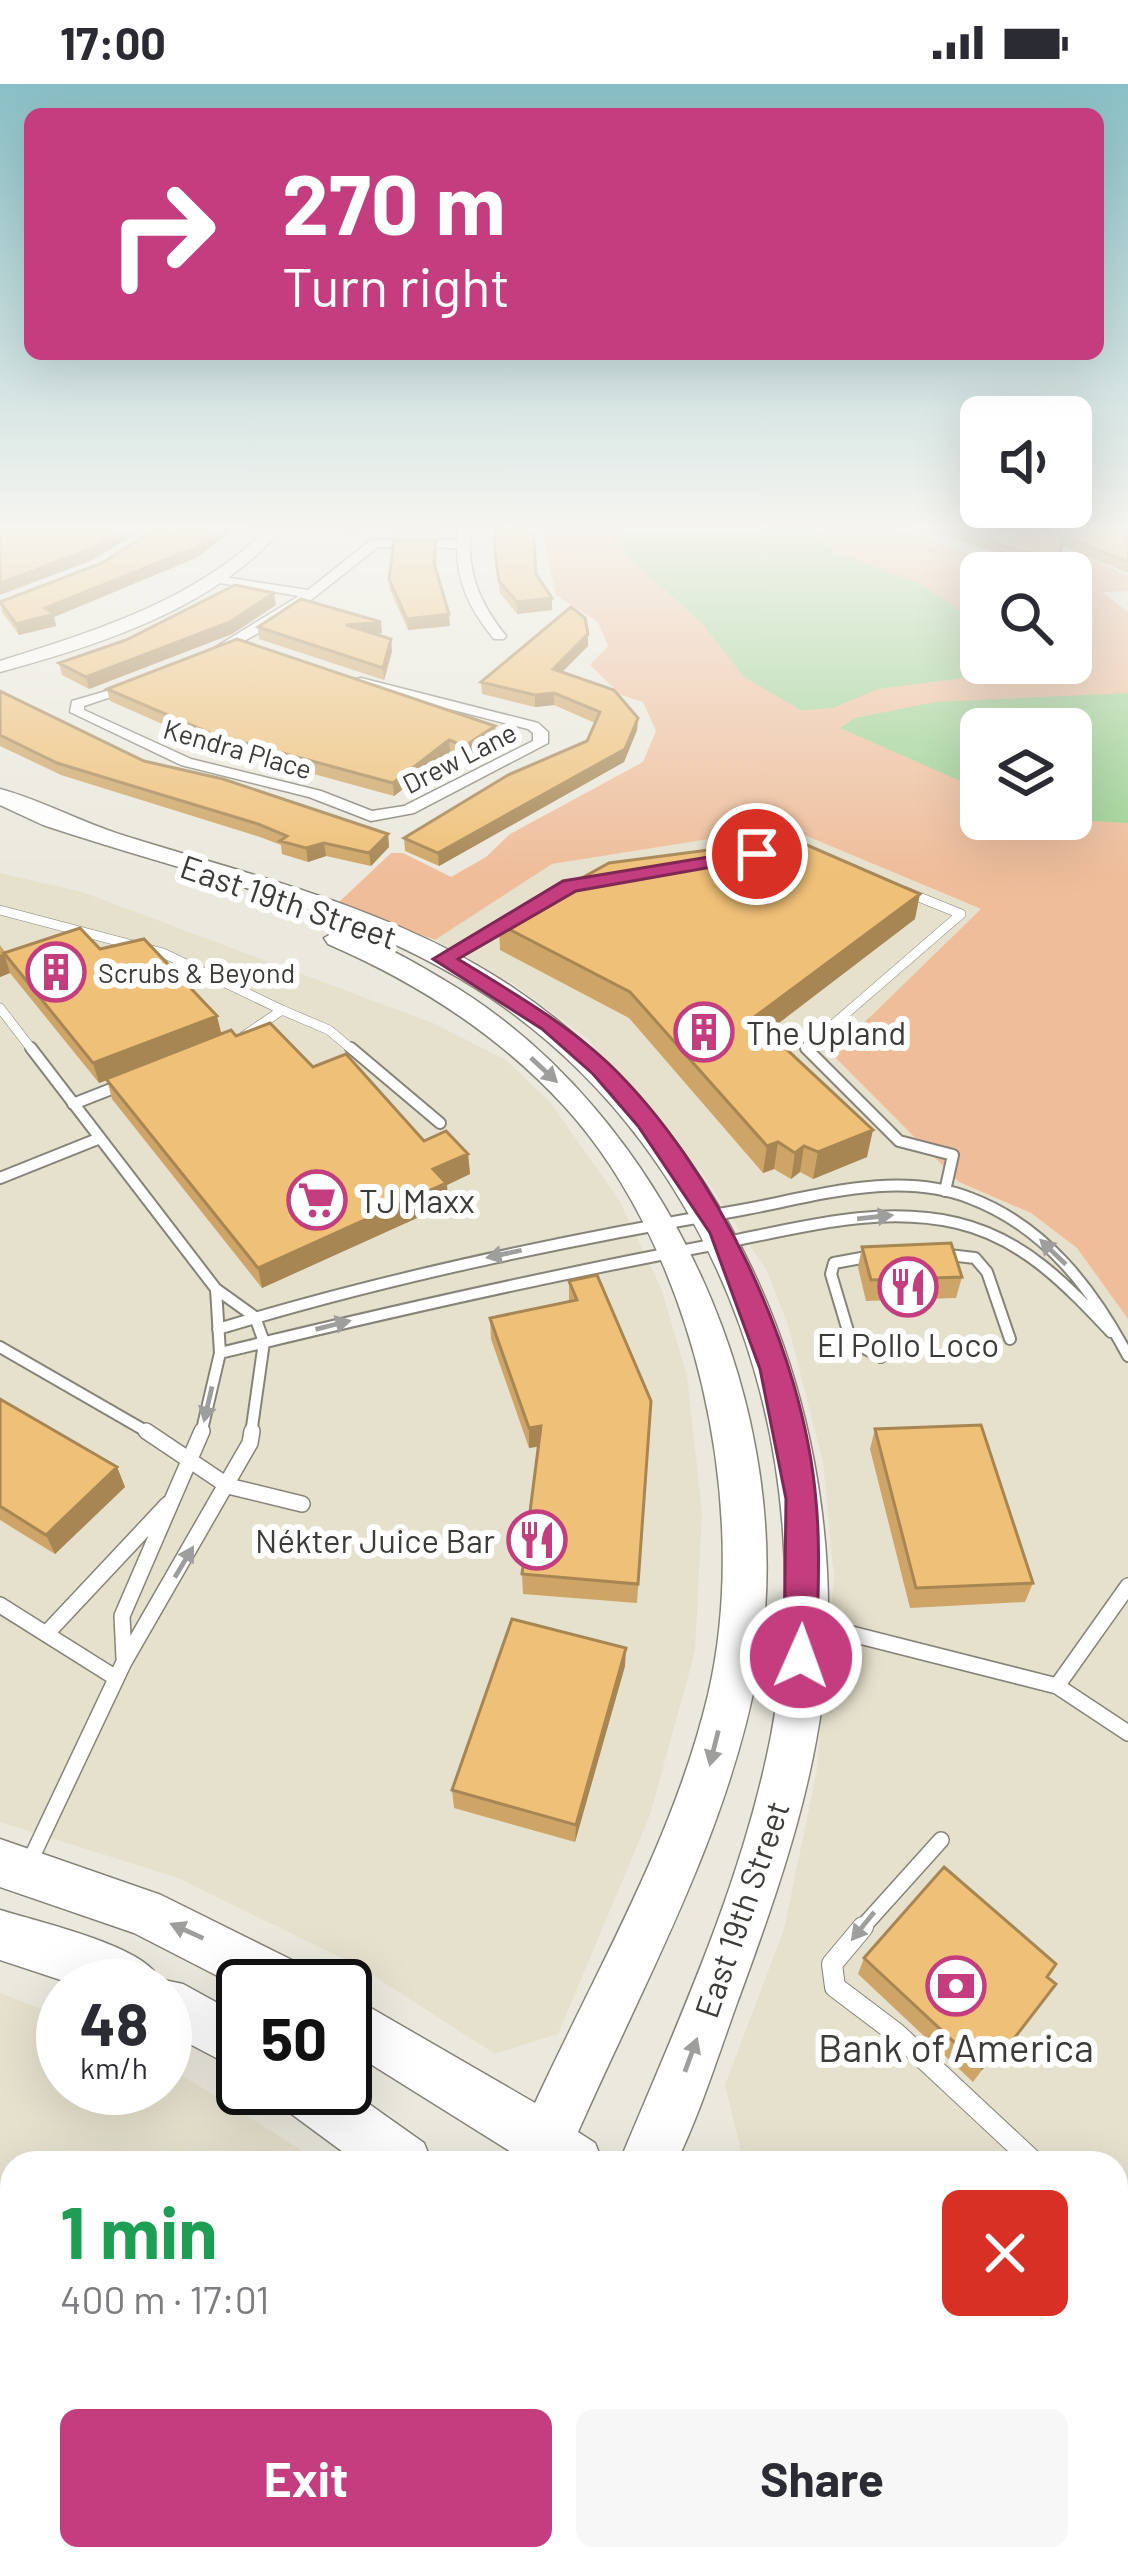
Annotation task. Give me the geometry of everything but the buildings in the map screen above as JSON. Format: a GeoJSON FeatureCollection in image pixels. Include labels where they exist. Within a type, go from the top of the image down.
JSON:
{"type":"FeatureCollection","features":[{"type":"Feature","properties":{"kind":"main road","name":"East 19th Street"},"geometry":{"type":"LineString","coordinates":[[0,796],[73,827],[377,928],[443,959],[549,1024],[601,1069],[646,1120],[720,1229],[774,1369],[801,1499],[803,1621],[795,1728],[771,1838],[652,2151]]}},
{"type":"Feature","properties":{"kind":"main road","name":"East 19th Street"},"geometry":{"type":"LineString","coordinates":[[0,823],[284,917],[417,976],[518,1046],[560,1085],[604,1134],[665,1239],[713,1368],[742,1508],[745,1600],[701,1798],[554,2151]]}},
{"type":"Feature","properties":{"kind":"main road"},"geometry":{"type":"LineString","coordinates":[[13,1866],[144,1912],[237,1959]]}},
{"type":"Feature","properties":{"kind":"main road"},"geometry":{"type":"LineString","coordinates":[[0,1935],[73,1959]]}},
{"type":"Feature","properties":{"kind":"main road"},"geometry":{"type":"LineString","coordinates":[[372,2037],[544,2151]]}},
{"type":"Feature","properties":{"kind":"main road"},"geometry":{"type":"LineString","coordinates":[[338,2115],[388,2151]]}},
{"type":"Feature","properties":{"kind":"street"},"geometry":{"type":"LineString","coordinates":[[0,667],[68,643]]}},
{"type":"Feature","properties":{"kind":"street"},"geometry":{"type":"LineString","coordinates":[[189,663],[234,643]]}},
{"type":"Feature","properties":{"kind":"street"},"geometry":{"type":"LineString","coordinates":[[246,643],[262,648]]}},
{"type":"Feature","properties":{"kind":"street","name":"Kendra Place"},"geometry":{"type":"LineString","coordinates":[[157,676],[76,704],[77,712],[186,763],[315,794],[371,816],[391,816]]}},
{"type":"Feature","properties":{"kind":"street","name":"Drew Lane"},"geometry":{"type":"LineString","coordinates":[[343,677],[542,732],[540,743],[391,816]]}},
{"type":"Feature","properties":{"kind":"lane"},"geometry":{"type":"LineString","coordinates":[[900,890],[961,914],[806,1048],[899,1142],[953,1155],[945,1191]]}},
{"type":"Feature","properties":{"kind":"lane"},"geometry":{"type":"LineString","coordinates":[[0,910],[163,953],[329,1030],[440,1123]]}},
{"type":"Feature","properties":{"kind":"lane"},"geometry":{"type":"LineString","coordinates":[[443,959],[520,915]]}},
{"type":"Feature","properties":{"kind":"lane"},"geometry":{"type":"LineString","coordinates":[[0,1008],[216,1288],[255,1317],[265,1342],[250,1443],[13,1866]]}},
{"type":"Feature","properties":{"kind":"lane"},"geometry":{"type":"LineString","coordinates":[[241,1038],[282,1010]]}},
{"type":"Feature","properties":{"kind":"lane"},"geometry":{"type":"LineString","coordinates":[[74,1104],[136,1079]]}},
{"type":"Feature","properties":{"kind":"lane"},"geometry":{"type":"LineString","coordinates":[[0,1178],[100,1138]]}},
{"type":"Feature","properties":{"kind":"lane"},"geometry":{"type":"LineString","coordinates":[[218,1329],[324,1294],[720,1229],[875,1188],[945,1191],[985,1203],[1023,1225],[1101,1303],[1125,1350]]}},
{"type":"Feature","properties":{"kind":"lane"},"geometry":{"type":"LineString","coordinates":[[220,1353],[665,1239],[880,1214],[967,1224],[1030,1251],[1125,1350]]}},
{"type":"Feature","properties":{"kind":"lane"},"geometry":{"type":"LineString","coordinates":[[914,1255],[975,1258],[987,1272],[1010,1340]]}},
{"type":"Feature","properties":{"kind":"lane"},"geometry":{"type":"LineString","coordinates":[[881,1358],[851,1342],[831,1274],[833,1262],[848,1257],[891,1256]]}},
{"type":"Feature","properties":{"kind":"lane"},"geometry":{"type":"LineString","coordinates":[[120,1670],[122,1616],[194,1458],[220,1353],[216,1288]]}},
{"type":"Feature","properties":{"kind":"lane"},"geometry":{"type":"LineString","coordinates":[[0,1347],[194,1458],[228,1486],[302,1504]]}},
{"type":"Feature","properties":{"kind":"lane"},"geometry":{"type":"LineString","coordinates":[[46,1634],[177,1494]]}},
{"type":"Feature","properties":{"kind":"lane"},"geometry":{"type":"LineString","coordinates":[[1057,1686],[1128,1586]]}},
{"type":"Feature","properties":{"kind":"lane"},"geometry":{"type":"LineString","coordinates":[[0,1605],[120,1670]]}},
{"type":"Feature","properties":{"kind":"lane"},"geometry":{"type":"LineString","coordinates":[[803,1621],[1057,1686],[1128,1732]]}},
{"type":"Feature","properties":{"kind":"lane"},"geometry":{"type":"LineString","coordinates":[[941,1840],[913,1865],[832,1964],[835,1987],[896,2033],[1022,2151]]}},
{"type":"Feature","properties":{"kind":"shaded area"},"geometry":{"type":"Polygon","coordinates":[[[607,643],[960,643],[960,684],[1092,684],[1092,643],[1128,643],[1128,1319],[1077,1248],[1031,1213],[959,1182],[832,1054],[981,909],[785,827],[552,864],[435,940],[338,903],[391,853],[403,853],[451,877],[486,857],[510,834],[643,762],[656,731],[643,702],[621,695],[590,665],[607,643]]]}},
{"type":"Feature","properties":{"kind":"shaded area"},"geometry":{"type":"Polygon","coordinates":[[[717,643],[960,643],[960,679],[878,689],[833,708],[801,710],[744,677],[717,643]]]}},
{"type":"Feature","properties":{"kind":"shaded area"},"geometry":{"type":"Polygon","coordinates":[[[1128,693],[1128,823],[1092,821],[1092,708],[960,708],[960,781],[840,728],[855,718],[936,702],[1128,693]]]}},
{"type":"Feature","properties":{"kind":"shaded area"},"geometry":{"type":"Polygon","coordinates":[[[785,827],[982,910],[959,1182],[1031,1213],[1077,1248],[1128,1319],[1128,2151],[741,2151],[725,2085],[784,1929],[816,1775],[834,1577],[823,1462],[788,1325],[767,1271],[701,1172],[588,1039],[512,983],[435,940],[552,864],[785,827]]]}},
{"type":"Feature","properties":{"kind":"shaded area"},"geometry":{"type":"Polygon","coordinates":[[[0,873],[82,892],[433,1023],[506,1060],[550,1102],[619,1200],[661,1288],[687,1376],[702,1511],[695,1651],[650,1815],[558,2034],[495,2054],[372,1975],[372,1959],[344,1959],[178,1878],[0,1822],[0,873]]]}},
{"type":"Feature","properties":{"kind":"shaded area"},"geometry":{"type":"Polygon","coordinates":[[[0,1993],[36,2007],[36,2115],[192,2115],[192,2082],[216,2097],[216,2115],[245,2115],[303,2151],[0,2151],[0,1993]]]}},
{"type":"Feature","properties":{"kind":"place","name":"Scrubs & Beyond"},"geometry":{"type":"Point","coordinates":[56,972]}},
{"type":"Feature","properties":{"kind":"place","name":"The Upland"},"geometry":{"type":"Point","coordinates":[704,1032]}},
{"type":"Feature","properties":{"kind":"place","name":"TJ Maxx"},"geometry":{"type":"Point","coordinates":[317,1200]}},
{"type":"Feature","properties":{"kind":"place","name":"El Pollo Loco"},"geometry":{"type":"Point","coordinates":[908,1287]}},
{"type":"Feature","properties":{"kind":"place","name":"Nékter Juice Bar"},"geometry":{"type":"Point","coordinates":[537,1540]}},
{"type":"Feature","properties":{"kind":"place","name":"Bank of America"},"geometry":{"type":"Point","coordinates":[956,1986]}},
{"type":"Feature","properties":{"kind":"route"},"geometry":{"type":"LineString","coordinates":[[757,854],[570,886],[443,959],[549,1024],[601,1069],[646,1120],[722,1232],[774,1369],[801,1499],[801,1657]]}}]}
